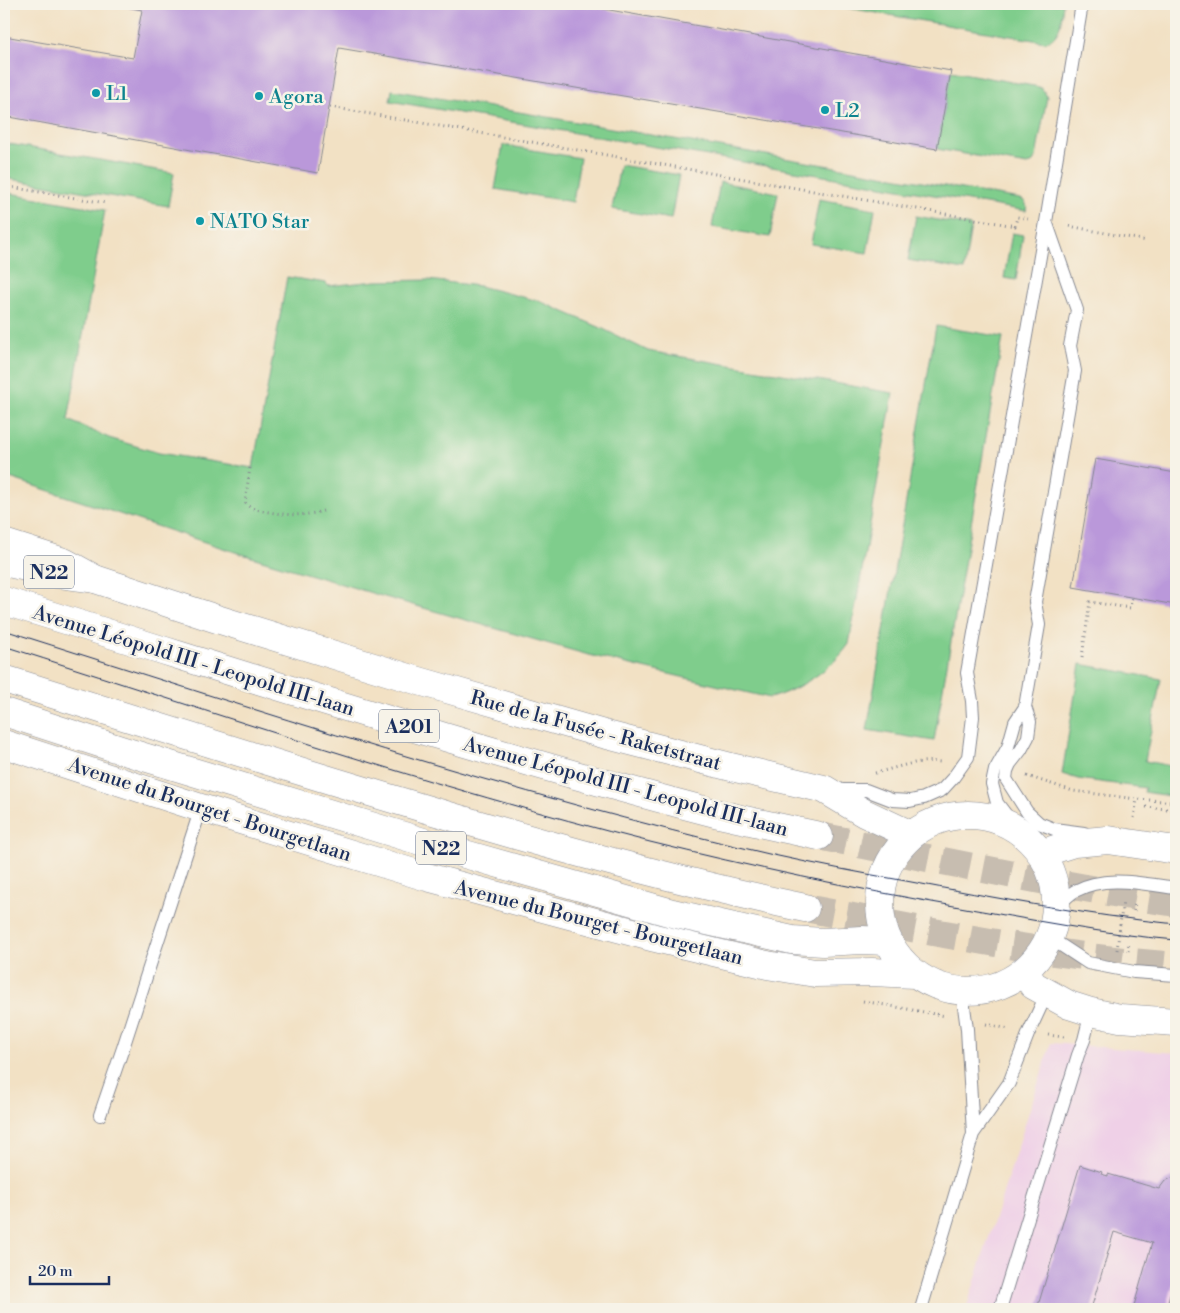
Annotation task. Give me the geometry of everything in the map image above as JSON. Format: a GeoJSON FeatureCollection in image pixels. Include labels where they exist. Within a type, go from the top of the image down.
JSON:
{"type":"FeatureCollection","features":[{"type":"Feature","properties":{"kind":"main road","name":"Rue de la Fusée - Raketstraat"},"geometry":{"type":"LineString","coordinates":[[4,543],[64,562],[95,579],[217,620],[608,735],[824,789],[864,813],[911,835]]}},
{"type":"Feature","properties":{"kind":"main road","name":"N22"},"geometry":{"type":"LineString","coordinates":[[4,562],[58,574],[95,579]]}},
{"type":"Feature","properties":{"kind":"main road","name":"Avenue Léopold III - Leopold III-laan"},"geometry":{"type":"LineString","coordinates":[[4,600],[464,743],[595,781],[705,810],[819,836]]}},
{"type":"Feature","properties":{"kind":"main road"},"geometry":{"type":"LineString","coordinates":[[4,679],[546,845],[743,895],[805,908]]}},
{"type":"Feature","properties":{"kind":"main road","name":"N22"},"geometry":{"type":"LineString","coordinates":[[4,712],[421,842],[672,913],[792,940],[823,942],[887,941]]}},
{"type":"Feature","properties":{"kind":"main road","name":"Avenue du Bourget - Bourgetlaan"},"geometry":{"type":"LineString","coordinates":[[4,744],[201,808],[427,877],[655,938],[767,965],[815,973],[872,972],[914,974]]}},
{"type":"Feature","properties":{"kind":"main road"},"geometry":{"type":"LineString","coordinates":[[974,815],[996,819],[1016,828],[1030,840],[1043,857],[1052,876],[1057,906],[1050,938],[1039,956],[1025,971],[1006,984],[984,991],[962,992],[936,987],[914,974],[898,959],[887,941],[880,918],[879,896],[883,877],[895,852],[911,835],[930,823],[952,816],[974,815]]}},
{"type":"Feature","properties":{"kind":"main road"},"geometry":{"type":"LineString","coordinates":[[1043,857],[1052,850],[1074,843],[1119,842],[1176,850]]}},
{"type":"Feature","properties":{"kind":"main road"},"geometry":{"type":"LineString","coordinates":[[1025,971],[1033,985],[1069,1005],[1120,1018],[1176,1022]]}},
{"type":"Feature","properties":{"kind":"lane"},"geometry":{"type":"LineString","coordinates":[[824,789],[866,790],[892,800],[910,801],[924,798],[942,790],[968,757],[973,717],[967,673],[1082,4]]}},
{"type":"Feature","properties":{"kind":"lane"},"geometry":{"type":"LineString","coordinates":[[1016,828],[997,803],[992,784],[994,770],[1008,747],[1015,722],[1025,707],[1040,625],[1035,602],[1075,371],[1070,346],[1077,310],[1046,222]]}},
{"type":"Feature","properties":{"kind":"lane"},"geometry":{"type":"LineString","coordinates":[[1025,707],[1030,722],[1028,737],[1010,764],[1006,779],[1020,802],[1027,812],[1039,823],[1054,829],[1083,833],[1119,842]]}},
{"type":"Feature","properties":{"kind":"lane"},"geometry":{"type":"LineString","coordinates":[[100,1115],[201,808]]}},
{"type":"Feature","properties":{"kind":"lane"},"geometry":{"type":"LineString","coordinates":[[1057,906],[1074,891],[1094,883],[1120,881],[1176,888]]}},
{"type":"Feature","properties":{"kind":"lane"},"geometry":{"type":"LineString","coordinates":[[1050,938],[1088,963],[1134,972],[1176,975]]}},
{"type":"Feature","properties":{"kind":"lane"},"geometry":{"type":"LineString","coordinates":[[962,992],[967,1029],[973,1134]]}},
{"type":"Feature","properties":{"kind":"lane"},"geometry":{"type":"LineString","coordinates":[[921,1309],[973,1134],[1009,1083],[1047,993]]}},
{"type":"Feature","properties":{"kind":"lane"},"geometry":{"type":"LineString","coordinates":[[1000,1309],[1084,1040],[1091,1012]]}},
{"type":"Feature","properties":{"kind":"path"},"geometry":{"type":"LineString","coordinates":[[330,107],[1016,226],[1017,217],[1147,241]]}},
{"type":"Feature","properties":{"kind":"path"},"geometry":{"type":"LineString","coordinates":[[4,186],[106,203]]}},
{"type":"Feature","properties":{"kind":"path"},"geometry":{"type":"LineString","coordinates":[[250,468],[245,502],[251,508],[287,515],[324,511]]}},
{"type":"Feature","properties":{"kind":"path"},"geometry":{"type":"LineString","coordinates":[[1082,657],[1090,602],[1130,608],[1132,597]]}},
{"type":"Feature","properties":{"kind":"path"},"geometry":{"type":"LineString","coordinates":[[867,772],[876,772],[929,760],[961,764]]}},
{"type":"Feature","properties":{"kind":"path"},"geometry":{"type":"LineString","coordinates":[[1007,771],[1072,791],[1176,802]]}},
{"type":"Feature","properties":{"kind":"path"},"geometry":{"type":"LineString","coordinates":[[1119,842],[1137,799]]}},
{"type":"Feature","properties":{"kind":"path"},"geometry":{"type":"LineString","coordinates":[[1146,807],[1176,810]]}},
{"type":"Feature","properties":{"kind":"path"},"geometry":{"type":"LineString","coordinates":[[1114,968],[1125,882]]}},
{"type":"Feature","properties":{"kind":"shaded area"},"geometry":{"type":"Polygon","coordinates":[[[1051,1043],[1176,1053],[1176,1309],[966,1309],[1051,1043]]]}},
{"type":"Feature","properties":{"kind":"green space"},"geometry":{"type":"Polygon","coordinates":[[[825,4],[1063,4],[1058,32],[1051,40],[1045,42],[825,4]]]}},
{"type":"Feature","properties":{"kind":"green space"},"geometry":{"type":"Polygon","coordinates":[[[951,71],[1039,87],[1044,91],[1047,97],[1036,157],[1033,162],[1027,165],[937,149],[951,71]]]}},
{"type":"Feature","properties":{"kind":"green space"},"geometry":{"type":"Polygon","coordinates":[[[392,90],[1017,198],[1025,203],[1026,211],[390,101],[392,90]]]}},
{"type":"Feature","properties":{"kind":"green space"},"geometry":{"type":"Polygon","coordinates":[[[4,143],[174,173],[168,206],[4,178],[4,143]]]}},
{"type":"Feature","properties":{"kind":"green space"},"geometry":{"type":"Polygon","coordinates":[[[503,145],[580,158],[573,202],[495,189],[503,145]]]}},
{"type":"Feature","properties":{"kind":"green space"},"geometry":{"type":"Polygon","coordinates":[[[620,165],[679,175],[671,219],[612,209],[620,165]]]}},
{"type":"Feature","properties":{"kind":"green space"},"geometry":{"type":"Polygon","coordinates":[[[720,182],[778,193],[770,237],[712,227],[720,182]]]}},
{"type":"Feature","properties":{"kind":"green space"},"geometry":{"type":"Polygon","coordinates":[[[4,192],[105,210],[68,420],[109,438],[159,453],[253,468],[287,277],[326,283],[328,286],[376,281],[428,280],[479,286],[539,301],[648,351],[893,393],[849,644],[834,662],[814,677],[792,690],[770,698],[585,654],[385,597],[235,552],[4,476],[4,192]]]}},
{"type":"Feature","properties":{"kind":"green space"},"geometry":{"type":"Polygon","coordinates":[[[819,199],[875,209],[867,253],[811,244],[819,199]]]}},
{"type":"Feature","properties":{"kind":"green space"},"geometry":{"type":"Polygon","coordinates":[[[916,216],[971,226],[964,270],[908,260],[916,216]]]}},
{"type":"Feature","properties":{"kind":"green space"},"geometry":{"type":"Polygon","coordinates":[[[1012,233],[1023,235],[1016,280],[1004,278],[1012,233]]]}},
{"type":"Feature","properties":{"kind":"green space"},"geometry":{"type":"Polygon","coordinates":[[[936,326],[1003,337],[934,741],[867,730],[936,326]]]}},
{"type":"Feature","properties":{"kind":"green space"},"geometry":{"type":"Polygon","coordinates":[[[1080,664],[1161,679],[1145,761],[1176,767],[1176,797],[1144,792],[1145,788],[1078,779],[1062,774],[1080,664]]]}},
{"type":"Feature","properties":{"kind":"building"},"geometry":{"type":"Polygon","coordinates":[[[115,4],[576,4],[951,71],[937,149],[339,48],[318,173],[4,116],[4,36],[133,58],[142,10],[115,4]]]}},
{"type":"Feature","properties":{"kind":"building"},"geometry":{"type":"Polygon","coordinates":[[[1095,459],[1176,473],[1176,605],[1073,587],[1095,459]]]}},
{"type":"Feature","properties":{"kind":"building"},"geometry":{"type":"Polygon","coordinates":[[[1080,1165],[1102,1172],[1101,1174],[1108,1176],[1108,1174],[1159,1189],[1165,1181],[1176,1176],[1176,1274],[1166,1309],[1133,1309],[1152,1243],[1114,1232],[1091,1309],[1037,1309],[1080,1165]]]}},
{"type":"Feature","properties":{"kind":"tunnel"},"geometry":{"type":"LineString","coordinates":[[819,836],[1042,880],[1176,903]]}},
{"type":"Feature","properties":{"kind":"tunnel"},"geometry":{"type":"LineString","coordinates":[[805,908],[1036,949],[1129,962],[1176,966]]}},
{"type":"Feature","properties":{"kind":"tram line"},"geometry":{"type":"LineString","coordinates":[[4,630],[384,750],[576,805],[672,830],[769,854],[872,875],[1041,906],[1176,924]]}},
{"type":"Feature","properties":{"kind":"tram line"},"geometry":{"type":"LineString","coordinates":[[4,646],[406,774],[568,821],[650,842],[764,868],[916,899],[1093,930],[1176,940]]}},
{"type":"Feature","properties":{"kind":"place","name":"L1"},"geometry":{"type":"Point","coordinates":[96,93]}},
{"type":"Feature","properties":{"kind":"place","name":"Agora"},"geometry":{"type":"Point","coordinates":[259,96]}},
{"type":"Feature","properties":{"kind":"place","name":"L2"},"geometry":{"type":"Point","coordinates":[825,110]}},
{"type":"Feature","properties":{"kind":"place","name":"NATO Star"},"geometry":{"type":"Point","coordinates":[200,221]}}]}
